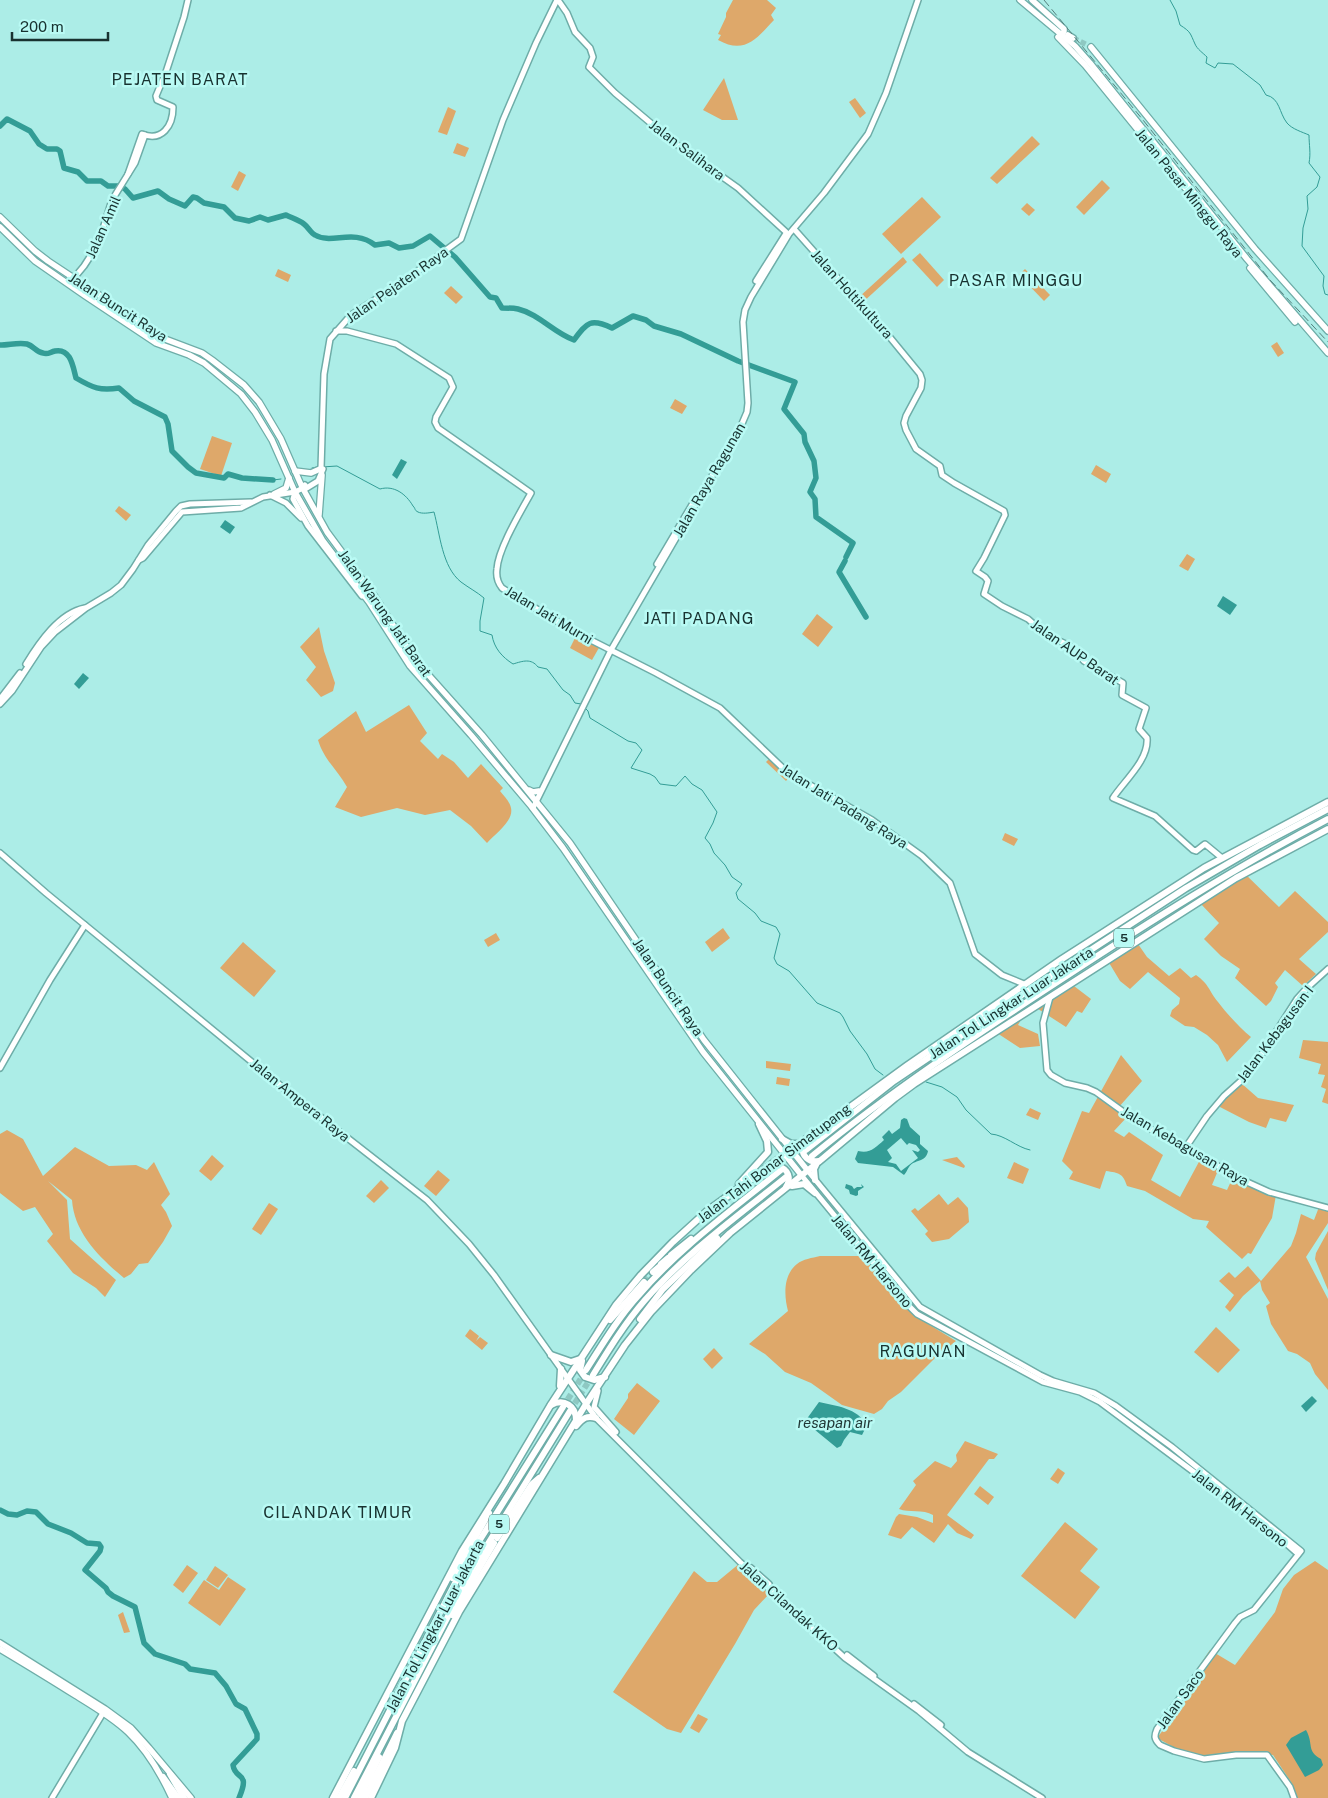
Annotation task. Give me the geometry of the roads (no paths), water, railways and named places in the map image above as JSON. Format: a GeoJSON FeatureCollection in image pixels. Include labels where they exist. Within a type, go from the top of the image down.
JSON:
{"type":"FeatureCollection","features":[{"type":"Feature","properties":{"kind":"highway","name":"Jalan Tahi Bonar Simatupang"},"geometry":{"type":"LineString","coordinates":[[333,1798],[368,1734],[462,1550],[550,1406],[616,1305],[641,1275],[673,1242],[706,1212],[732,1192],[770,1167],[807,1138],[1019,985],[1222,858],[1328,802]]}},
{"type":"Feature","properties":{"kind":"highway","name":"Jalan Tol Lingkar Luar Jakarta"},"geometry":{"type":"LineString","coordinates":[[806,1150],[909,1071],[1014,1000],[1178,893],[1242,855],[1328,809]]}},
{"type":"Feature","properties":{"kind":"highway","name":"Jalan Tol Lingkar Luar Jakarta"},"geometry":{"type":"LineString","coordinates":[[812,1156],[913,1078],[1194,893],[1328,819]]}},
{"type":"Feature","properties":{"kind":"highway","name":"Jalan Tahi Bonar Simatupang"},"geometry":{"type":"LineString","coordinates":[[371,1798],[398,1740],[400,1727],[459,1612],[576,1420],[625,1345],[654,1308],[691,1270],[730,1233],[802,1176],[896,1097],[1236,878],[1328,830]]}},
{"type":"Feature","properties":{"kind":"highway"},"geometry":{"type":"LineString","coordinates":[[909,1071],[913,1078]]}},
{"type":"Feature","properties":{"kind":"highway"},"geometry":{"type":"LineString","coordinates":[[732,1192],[768,1152],[768,1143],[759,1124]]}},
{"type":"Feature","properties":{"kind":"highway"},"geometry":{"type":"LineString","coordinates":[[807,1138],[804,1144],[804,1155],[812,1162],[819,1162]]}},
{"type":"Feature","properties":{"kind":"highway"},"geometry":{"type":"LineString","coordinates":[[782,1139],[791,1144],[800,1144]]}},
{"type":"Feature","properties":{"kind":"highway"},"geometry":{"type":"LineString","coordinates":[[815,1180],[814,1169],[819,1162]]}},
{"type":"Feature","properties":{"kind":"highway"},"geometry":{"type":"LineString","coordinates":[[770,1167],[779,1166],[787,1171],[790,1180],[786,1188]]}},
{"type":"Feature","properties":{"kind":"highway"},"geometry":{"type":"LineString","coordinates":[[586,1370],[624,1313],[654,1278],[701,1236],[781,1170]]}},
{"type":"Feature","properties":{"kind":"highway"},"geometry":{"type":"LineString","coordinates":[[593,1375],[632,1316],[661,1283],[694,1252],[786,1177]]}},
{"type":"Feature","properties":{"kind":"highway"},"geometry":{"type":"LineString","coordinates":[[786,1188],[804,1184],[815,1193]]}},
{"type":"Feature","properties":{"kind":"highway"},"geometry":{"type":"LineString","coordinates":[[625,1345],[632,1331],[663,1289],[772,1189]]}},
{"type":"Feature","properties":{"kind":"highway"},"geometry":{"type":"LineString","coordinates":[[653,1272],[670,1256],[738,1202],[752,1194]]}},
{"type":"Feature","properties":{"kind":"highway"},"geometry":{"type":"LineString","coordinates":[[597,1333],[644,1282]]}},
{"type":"Feature","properties":{"kind":"highway"},"geometry":{"type":"LineString","coordinates":[[585,1352],[580,1367],[582,1374],[590,1380],[603,1379]]}},
{"type":"Feature","properties":{"kind":"highway"},"geometry":{"type":"LineString","coordinates":[[551,1355],[570,1362],[580,1359]]}},
{"type":"Feature","properties":{"kind":"highway"},"geometry":{"type":"LineString","coordinates":[[559,1392],[562,1380],[561,1369]]}},
{"type":"Feature","properties":{"kind":"highway"},"geometry":{"type":"LineString","coordinates":[[550,1406],[555,1403],[566,1403],[574,1410],[576,1420]]}},
{"type":"Feature","properties":{"kind":"highway","name":"Jalan Tol Lingkar Luar Jakarta"},"geometry":{"type":"LineString","coordinates":[[345,1798],[447,1599],[478,1543],[563,1407]]}},
{"type":"Feature","properties":{"kind":"highway","name":"Jalan Tol Lingkar Luar Jakarta"},"geometry":{"type":"LineString","coordinates":[[354,1798],[473,1568],[570,1411]]}},
{"type":"Feature","properties":{"kind":"highway"},"geometry":{"type":"LineString","coordinates":[[569,1433],[584,1418],[590,1416],[596,1418]]}},
{"type":"Feature","properties":{"kind":"highway"},"geometry":{"type":"LineString","coordinates":[[416,1676],[423,1669],[444,1629],[496,1541],[532,1484],[542,1476]]}},
{"type":"Feature","properties":{"kind":"highway"},"geometry":{"type":"LineString","coordinates":[[414,1663],[416,1653],[442,1597],[504,1483]]}},
{"type":"Feature","properties":{"kind":"highway"},"geometry":{"type":"LineString","coordinates":[[339,1798],[374,1732],[383,1724]]}},
{"type":"Feature","properties":{"kind":"highway"},"geometry":{"type":"LineString","coordinates":[[365,1798],[385,1754],[400,1727]]}},
{"type":"Feature","properties":{"kind":"highway"},"geometry":{"type":"LineString","coordinates":[[360,1798],[380,1756],[388,1732]]}},
{"type":"Feature","properties":{"kind":"highway"},"geometry":{"type":"LineString","coordinates":[[370,1748],[378,1752]]}},
{"type":"Feature","properties":{"kind":"highway"},"geometry":{"type":"LineString","coordinates":[[375,1798],[389,1762]]}},
{"type":"Feature","properties":{"kind":"highway"},"geometry":{"type":"LineString","coordinates":[[170,1774],[184,1798]]}},
{"type":"Feature","properties":{"kind":"highway"},"geometry":{"type":"LineString","coordinates":[[163,1778],[178,1798]]}},
{"type":"Feature","properties":{"kind":"main road","name":"Jalan Pasar Minggu Raya"},"geometry":{"type":"LineString","coordinates":[[1020,0],[1053,29],[1085,65],[1245,260],[1328,353]]}},
{"type":"Feature","properties":{"kind":"main road","name":"Jalan Pasar Minggu Raya"},"geometry":{"type":"LineString","coordinates":[[1027,0],[1066,35],[1090,63],[1245,260]]}},
{"type":"Feature","properties":{"kind":"main road","name":"Jalan Pasar Minggu Raya"},"geometry":{"type":"LineString","coordinates":[[1032,0],[1064,29],[1066,35]]}},
{"type":"Feature","properties":{"kind":"main road","name":"Jalan Pasar Minggu Raya"},"geometry":{"type":"LineString","coordinates":[[1053,29],[1066,35]]}},
{"type":"Feature","properties":{"kind":"main road"},"geometry":{"type":"LineString","coordinates":[[1091,47],[1255,249],[1328,331]]}},
{"type":"Feature","properties":{"kind":"main road","name":"Jalan Buncit Raya"},"geometry":{"type":"LineString","coordinates":[[0,217],[35,251],[150,330],[165,339],[212,360],[248,390],[266,413],[303,488]]}},
{"type":"Feature","properties":{"kind":"main road","name":"Jalan Buncit Raya"},"geometry":{"type":"LineString","coordinates":[[0,227],[35,261],[84,295],[150,340],[209,366],[241,394],[262,424],[287,472],[295,492]]}},
{"type":"Feature","properties":{"kind":"main road"},"geometry":{"type":"LineString","coordinates":[[182,353],[184,346]]}},
{"type":"Feature","properties":{"kind":"main road"},"geometry":{"type":"LineString","coordinates":[[293,468],[307,474],[314,473],[321,468]]}},
{"type":"Feature","properties":{"kind":"main road"},"geometry":{"type":"LineString","coordinates":[[319,517],[321,468]]}},
{"type":"Feature","properties":{"kind":"main road"},"geometry":{"type":"LineString","coordinates":[[272,494],[286,488],[287,472]]}},
{"type":"Feature","properties":{"kind":"main road","name":"Jalan Warung Jati Barat"},"geometry":{"type":"LineString","coordinates":[[303,488],[327,532],[375,597],[424,670],[479,731],[527,789],[534,792],[536,801]]}},
{"type":"Feature","properties":{"kind":"main road","name":"Jalan Warung Jati Barat"},"geometry":{"type":"LineString","coordinates":[[295,492],[323,541],[364,596],[410,666],[536,801]]}},
{"type":"Feature","properties":{"kind":"main road","name":"Jalan Buncit Raya"},"geometry":{"type":"LineString","coordinates":[[536,801],[570,857],[703,1052],[802,1176]]}},
{"type":"Feature","properties":{"kind":"main road","name":"Jalan Buncit Raya"},"geometry":{"type":"LineString","coordinates":[[536,801],[584,862],[709,1046],[808,1171]]}},
{"type":"Feature","properties":{"kind":"main road"},"geometry":{"type":"LineString","coordinates":[[0,1643],[62,1684],[105,1709],[131,1728],[190,1798]]}},
{"type":"Feature","properties":{"kind":"main road"},"geometry":{"type":"LineString","coordinates":[[0,1648],[62,1684]]}},
{"type":"Feature","properties":{"kind":"main road"},"geometry":{"type":"LineString","coordinates":[[70,1689],[134,1739],[163,1778],[172,1798]]}},
{"type":"Feature","properties":{"kind":"street","name":"Jalan Amil"},"geometry":{"type":"LineString","coordinates":[[74,278],[95,249],[110,206],[128,174],[142,134],[153,137],[161,134],[170,121],[173,107],[157,100],[156,96],[166,72],[188,0]]}},
{"type":"Feature","properties":{"kind":"street","name":"Jalan Salihara"},"geometry":{"type":"LineString","coordinates":[[557,0],[567,13],[575,32],[590,48],[593,57],[589,67],[615,93],[672,142],[738,188],[786,232]]}},
{"type":"Feature","properties":{"kind":"street","name":"Jalan Pejaten Raya"},"geometry":{"type":"LineString","coordinates":[[321,468],[326,355],[329,342],[341,325],[363,307],[392,290],[461,238],[503,120],[536,43],[557,0]]}},
{"type":"Feature","properties":{"kind":"street","name":"Jalan Raya Ragunan"},"geometry":{"type":"LineString","coordinates":[[536,801],[609,649],[741,426],[747,412],[743,322],[745,310],[766,271],[794,229],[868,134],[878,112],[919,0]]}},
{"type":"Feature","properties":{"kind":"street","name":"Jalan Raya Ragunan"},"geometry":{"type":"LineString","coordinates":[[744,358],[740,331],[742,311],[759,276],[786,232],[821,192],[870,127]]}},
{"type":"Feature","properties":{"kind":"street","name":"Jalan Holtikultura"},"geometry":{"type":"LineString","coordinates":[[794,229],[920,374],[922,382],[918,395],[905,418],[906,430],[917,450],[940,466],[942,475],[975,496],[1004,511],[1004,515],[984,558],[975,571],[985,577],[988,582],[984,594],[1002,606],[1026,617]]}},
{"type":"Feature","properties":{"kind":"street"},"geometry":{"type":"LineString","coordinates":[[341,325],[347,331]]}},
{"type":"Feature","properties":{"kind":"street"},"geometry":{"type":"LineString","coordinates":[[336,331],[347,331]]}},
{"type":"Feature","properties":{"kind":"street","name":"Jalan Jati Murni"},"geometry":{"type":"LineString","coordinates":[[347,331],[396,344],[449,378],[453,388],[436,417],[436,426],[443,433],[531,493],[505,544],[498,563],[497,574],[500,586],[515,597],[575,632],[609,649]]}},
{"type":"Feature","properties":{"kind":"street"},"geometry":{"type":"LineString","coordinates":[[0,704],[12,691],[48,639],[86,608],[117,589],[139,560],[143,558],[182,512],[241,508],[272,494],[295,492],[316,479],[321,468]]}},
{"type":"Feature","properties":{"kind":"street","name":"Jalan Warung Jati Barat"},"geometry":{"type":"LineString","coordinates":[[295,492],[293,499],[308,526],[359,594],[364,596]]}},
{"type":"Feature","properties":{"kind":"street"},"geometry":{"type":"LineString","coordinates":[[272,494],[290,507],[308,526]]}},
{"type":"Feature","properties":{"kind":"street"},"geometry":{"type":"LineString","coordinates":[[0,699],[44,638],[68,616],[86,608]]}},
{"type":"Feature","properties":{"kind":"street","name":"Jalan AUP Barat"},"geometry":{"type":"LineString","coordinates":[[1026,617],[1045,634],[1070,646],[1084,661],[1123,683],[1122,695],[1146,708],[1139,727],[1140,731],[1147,738],[1145,750],[1138,767],[1113,798],[1154,816],[1193,850],[1196,851],[1205,844],[1222,858]]}},
{"type":"Feature","properties":{"kind":"street","name":"Jalan Jati Padang Raya"},"geometry":{"type":"LineString","coordinates":[[609,649],[720,708],[787,772],[872,820],[922,856],[950,883],[975,954],[1019,985]]}},
{"type":"Feature","properties":{"kind":"street","name":"Jalan Ampera Raya"},"geometry":{"type":"LineString","coordinates":[[0,853],[46,894],[294,1096],[427,1200],[469,1244],[490,1270],[568,1378]]}},
{"type":"Feature","properties":{"kind":"street"},"geometry":{"type":"LineString","coordinates":[[0,1068],[50,980],[85,925]]}},
{"type":"Feature","properties":{"kind":"street","name":"Jalan Kebagusan I"},"geometry":{"type":"LineString","coordinates":[[1186,1147],[1224,1096],[1242,1079],[1262,1055],[1297,999],[1328,969]]}},
{"type":"Feature","properties":{"kind":"street","name":"Jalan Kebagusan Raya"},"geometry":{"type":"LineString","coordinates":[[1050,997],[1043,1023],[1047,1070],[1051,1075],[1065,1083],[1096,1092],[1136,1121],[1260,1188],[1328,1208]]}},
{"type":"Feature","properties":{"kind":"street"},"geometry":{"type":"LineString","coordinates":[[1026,1012],[1037,1009],[1045,1014]]}},
{"type":"Feature","properties":{"kind":"street","name":"Jalan RM Harsono"},"geometry":{"type":"LineString","coordinates":[[808,1171],[920,1307],[1021,1365],[1051,1380],[1087,1390],[1116,1406],[1230,1499],[1299,1552]]}},
{"type":"Feature","properties":{"kind":"street","name":"Jalan RM Harsono"},"geometry":{"type":"LineString","coordinates":[[802,1176],[916,1314],[1043,1382],[1080,1392],[1100,1402],[1182,1459]]}},
{"type":"Feature","properties":{"kind":"street","name":"Jalan Cilandak KKO"},"geometry":{"type":"LineString","coordinates":[[568,1378],[596,1418],[845,1658],[919,1712],[968,1752],[1042,1798]]}},
{"type":"Feature","properties":{"kind":"street","name":"Jalan Cilandak KKO"},"geometry":{"type":"LineString","coordinates":[[603,1379],[595,1397],[594,1407],[642,1462]]}},
{"type":"Feature","properties":{"kind":"street","name":"Jalan Saco"},"geometry":{"type":"LineString","coordinates":[[1294,1798],[1290,1787],[1267,1755],[1196,1758],[1160,1745],[1154,1736],[1157,1729],[1235,1623],[1240,1617],[1254,1610],[1299,1552]]}},
{"type":"Feature","properties":{"kind":"street","name":"Jalan Cilandak KKO"},"geometry":{"type":"LineString","coordinates":[[784,1600],[846,1654],[926,1713],[968,1748],[1047,1798]]}},
{"type":"Feature","properties":{"kind":"street"},"geometry":{"type":"LineString","coordinates":[[52,1798],[103,1713]]}},
{"type":"Feature","properties":{"kind":"water"},"geometry":{"type":"Polygon","coordinates":[[[401,459],[407,462],[397,479],[392,475],[401,459]]]}},
{"type":"Feature","properties":{"kind":"water"},"geometry":{"type":"Polygon","coordinates":[[[225,520],[235,527],[230,534],[220,527],[225,520]]]}},
{"type":"Feature","properties":{"kind":"water"},"geometry":{"type":"Polygon","coordinates":[[[1223,596],[1237,605],[1230,615],[1217,606],[1223,596]]]}},
{"type":"Feature","properties":{"kind":"water"},"geometry":{"type":"Polygon","coordinates":[[[83,673],[89,678],[79,689],[74,684],[83,673]]]}},
{"type":"Feature","properties":{"kind":"water"},"geometry":{"type":"Polygon","coordinates":[[[907,1119],[910,1127],[920,1136],[920,1144],[928,1151],[925,1157],[911,1165],[904,1175],[893,1167],[858,1163],[855,1159],[858,1151],[866,1152],[875,1148],[884,1140],[882,1137],[889,1130],[892,1134],[900,1128],[901,1120],[907,1119]],[[901,1138],[887,1150],[892,1158],[888,1162],[896,1164],[901,1171],[918,1158],[912,1150],[918,1152],[920,1150],[916,1145],[909,1143],[907,1145],[901,1138]]]}},
{"type":"Feature","properties":{"kind":"water"},"geometry":{"type":"Polygon","coordinates":[[[846,1184],[854,1189],[862,1187],[861,1184],[864,1187],[858,1191],[856,1196],[850,1194],[849,1190],[845,1188],[846,1184]]]}},
{"type":"Feature","properties":{"kind":"water"},"geometry":{"type":"Polygon","coordinates":[[[1312,1396],[1317,1401],[1306,1412],[1301,1406],[1312,1396]]]}},
{"type":"Feature","properties":{"kind":"water","name":"resapan air"},"geometry":{"type":"Polygon","coordinates":[[[819,1402],[852,1411],[858,1415],[867,1425],[862,1435],[850,1432],[841,1446],[837,1448],[809,1425],[806,1420],[819,1402]]]}},
{"type":"Feature","properties":{"kind":"water"},"geometry":{"type":"Polygon","coordinates":[[[1306,1730],[1313,1753],[1321,1759],[1323,1765],[1319,1770],[1305,1777],[1286,1745],[1291,1738],[1306,1730]]]}},
{"type":"Feature","properties":{"kind":"waterway"},"geometry":{"type":"LineString","coordinates":[[1170,0],[1180,25],[1188,31],[1197,48],[1207,57],[1206,63],[1215,68],[1218,63],[1233,64],[1260,85],[1266,95],[1274,99],[1289,125],[1309,135],[1309,163],[1320,177],[1317,187],[1307,196],[1308,209],[1303,228],[1302,246],[1324,276],[1323,286],[1325,294],[1328,295]]}},
{"type":"Feature","properties":{"kind":"waterway"},"geometry":{"type":"LineString","coordinates":[[0,126],[7,119],[30,131],[39,144],[47,149],[57,149],[60,151],[64,168],[78,172],[87,181],[101,181],[108,186],[120,186],[133,198],[158,191],[169,199],[185,206],[193,197],[204,203],[224,207],[235,218],[249,221],[260,217],[268,220],[286,215],[302,223],[314,234],[322,238],[359,238],[375,245],[389,243],[399,248],[413,246],[430,236],[455,257],[490,297],[496,298],[502,308],[526,311],[574,340],[582,329],[590,324],[599,323],[612,328],[633,316],[646,320],[654,326],[681,334],[738,361],[795,382],[784,409],[804,434],[805,442],[814,461],[816,478],[810,492],[815,499],[816,517],[853,543],[846,557]]}},
{"type":"Feature","properties":{"kind":"waterway"},"geometry":{"type":"LineString","coordinates":[[0,345],[24,343],[45,354],[55,351],[65,352],[70,359],[76,378],[97,388],[119,388],[134,401],[165,417],[168,424],[172,451],[196,473],[224,478],[228,474],[242,478],[273,480]]}},
{"type":"Feature","properties":{"kind":"waterway"},"geometry":{"type":"LineString","coordinates":[[322,467],[337,466],[380,489],[395,489],[407,498],[418,512],[434,512],[443,550],[450,568],[461,582],[484,598],[480,631],[492,635],[499,652],[513,664],[530,661],[538,667],[547,669],[575,703],[581,704]]}},
{"type":"Feature","properties":{"kind":"waterway"},"geometry":{"type":"LineString","coordinates":[[312,468],[318,467]]}},
{"type":"Feature","properties":{"kind":"waterway"},"geometry":{"type":"LineString","coordinates":[[273,480],[281,479]]}},
{"type":"Feature","properties":{"kind":"waterway"},"geometry":{"type":"LineString","coordinates":[[845,561],[839,572],[866,617]]}},
{"type":"Feature","properties":{"kind":"waterway"},"geometry":{"type":"LineString","coordinates":[[584,707],[588,711],[590,718],[628,741],[636,743],[642,750],[631,768],[650,774],[660,784],[676,786],[685,776],[692,784],[702,790],[717,812],[705,838],[732,877],[742,884],[736,893],[738,899],[755,913],[761,921],[776,927],[780,934],[774,958],[777,964],[789,971],[817,1003],[840,1013],[875,1069],[883,1075]]}},
{"type":"Feature","properties":{"kind":"waterway"},"geometry":{"type":"LineString","coordinates":[[926,1082],[942,1087],[957,1097],[966,1110],[991,1134],[1001,1136],[1030,1150]]}},
{"type":"Feature","properties":{"kind":"waterway"},"geometry":{"type":"LineString","coordinates":[[0,1510],[8,1514],[17,1515],[27,1511],[36,1512],[48,1524],[71,1533],[87,1543],[99,1544],[101,1547],[100,1551],[85,1570],[113,1596],[135,1607],[144,1643],[155,1654],[185,1664],[190,1669],[215,1673],[226,1686],[236,1704],[245,1709],[257,1734],[257,1739],[233,1765],[236,1773],[243,1779],[239,1798]]}},
{"type":"Feature","properties":{"kind":"tunnel"},"geometry":{"type":"LineString","coordinates":[[1073,38],[1091,47]]}},
{"type":"Feature","properties":{"kind":"tunnel"},"geometry":{"type":"LineString","coordinates":[[781,1170],[806,1150]]}},
{"type":"Feature","properties":{"kind":"tunnel"},"geometry":{"type":"LineString","coordinates":[[644,1282],[653,1272]]}},
{"type":"Feature","properties":{"kind":"tunnel"},"geometry":{"type":"LineString","coordinates":[[563,1407],[585,1372]]}},
{"type":"Feature","properties":{"kind":"tunnel"},"geometry":{"type":"LineString","coordinates":[[570,1411],[592,1376]]}},
{"type":"Feature","properties":{"kind":"railway"},"geometry":{"type":"LineString","coordinates":[[1044,0],[1143,120],[1270,280],[1328,342]]}},
{"type":"Feature","properties":{"kind":"district","name":"PEJATEN BARAT"},"geometry":{"type":"Point","coordinates":[180,79]}},
{"type":"Feature","properties":{"kind":"district","name":"PASAR MINGGU"},"geometry":{"type":"Point","coordinates":[1016,280]}},
{"type":"Feature","properties":{"kind":"district","name":"JATI PADANG"},"geometry":{"type":"Point","coordinates":[699,618]}},
{"type":"Feature","properties":{"kind":"district","name":"RAGUNAN"},"geometry":{"type":"Point","coordinates":[923,1351]}},
{"type":"Feature","properties":{"kind":"district","name":"CILANDAK TIMUR"},"geometry":{"type":"Point","coordinates":[338,1512]}}]}
